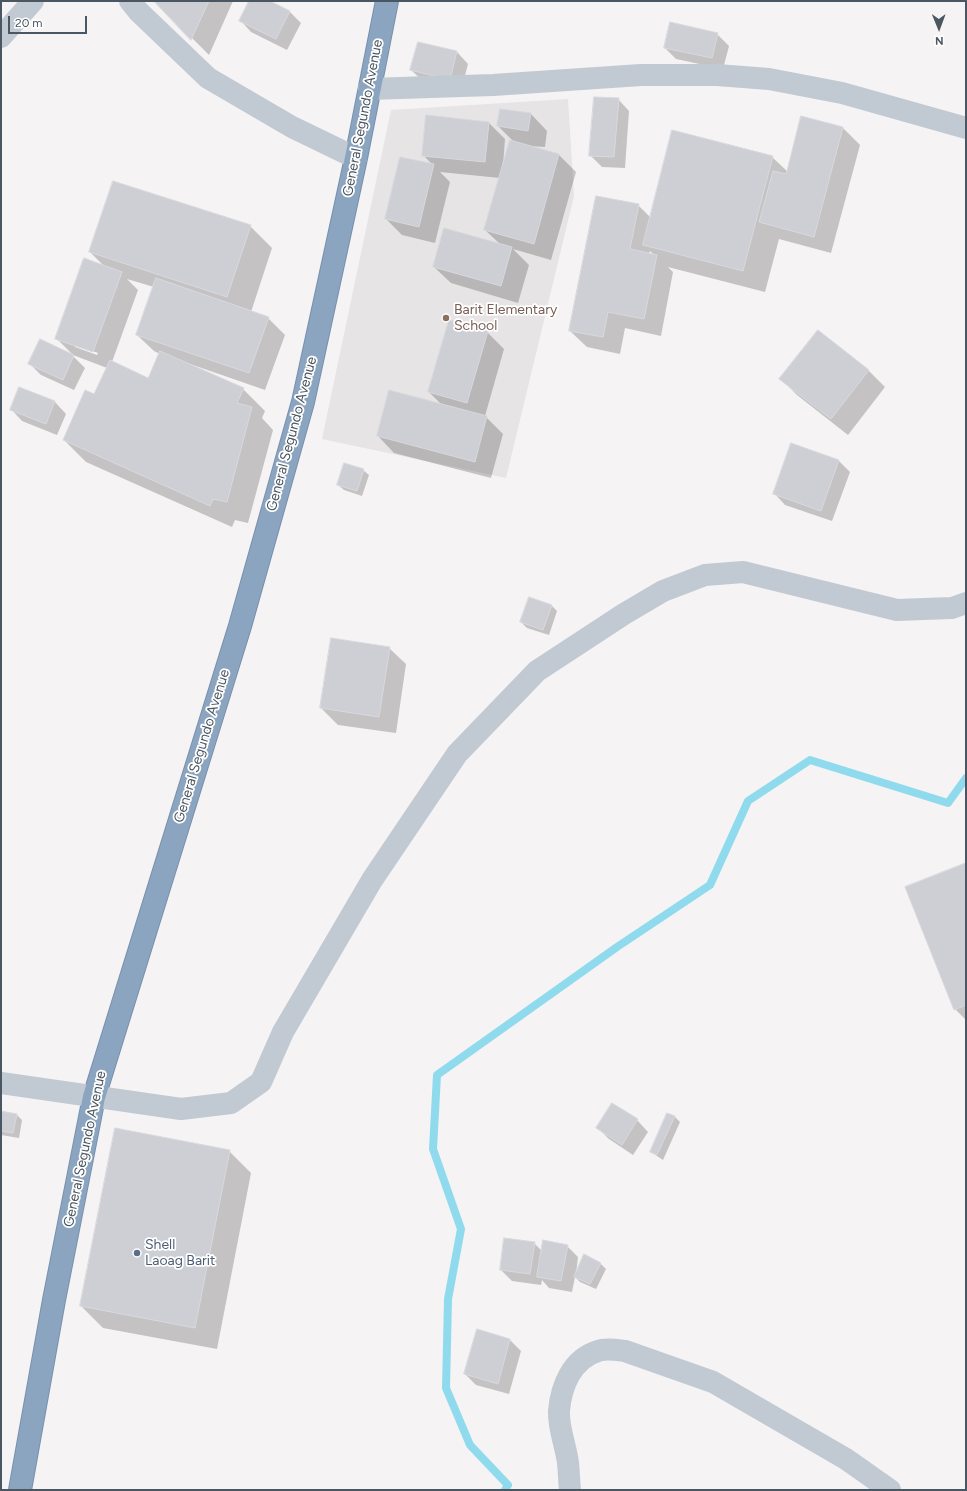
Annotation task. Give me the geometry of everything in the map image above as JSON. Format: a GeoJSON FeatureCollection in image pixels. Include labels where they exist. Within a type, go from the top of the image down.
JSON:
{"type":"FeatureCollection","features":[{"type":"Feature","properties":{"kind":"highway","name":"General Segundo Avenue"},"geometry":{"type":"LineString","coordinates":[[20,1490],[54,1300],[94,1097],[240,626],[303,402],[356,158],[386,1]]}},
{"type":"Feature","properties":{"kind":"street"},"geometry":{"type":"LineString","coordinates":[[1,37],[34,1]]}},
{"type":"Feature","properties":{"kind":"street"},"geometry":{"type":"LineString","coordinates":[[130,1],[138,11],[208,78],[292,127],[356,158]]}},
{"type":"Feature","properties":{"kind":"street"},"geometry":{"type":"LineString","coordinates":[[369,89],[493,85],[641,75],[717,75],[769,79],[842,93],[966,128]]}},
{"type":"Feature","properties":{"kind":"street"},"geometry":{"type":"LineString","coordinates":[[1,1083],[181,1109],[231,1103],[260,1082],[283,1032],[372,880],[457,754],[537,671],[624,614],[663,591],[705,575],[743,572],[897,610],[952,608],[966,603]]}},
{"type":"Feature","properties":{"kind":"street"},"geometry":{"type":"LineString","coordinates":[[570,1490],[568,1463],[559,1413],[564,1384],[569,1374],[580,1361],[598,1350],[612,1349],[625,1351],[713,1382],[846,1459],[890,1490]]}},
{"type":"Feature","properties":{"kind":"shaded area","name":"Barit Elementary School"},"geometry":{"type":"Polygon","coordinates":[[[568,99],[574,196],[506,478],[322,439],[391,110],[568,99]]]}},
{"type":"Feature","properties":{"kind":"building"},"geometry":{"type":"Polygon","coordinates":[[[154,1],[209,1],[191,40],[154,1]]]}},
{"type":"Feature","properties":{"kind":"building"},"geometry":{"type":"Polygon","coordinates":[[[249,1],[270,1],[290,11],[276,39],[239,21],[249,1]]]}},
{"type":"Feature","properties":{"kind":"building"},"geometry":{"type":"Polygon","coordinates":[[[670,22],[718,33],[712,58],[664,48],[670,22]]]}},
{"type":"Feature","properties":{"kind":"building"},"geometry":{"type":"Polygon","coordinates":[[[418,42],[457,51],[450,80],[410,70],[418,42]]]}},
{"type":"Feature","properties":{"kind":"building"},"geometry":{"type":"Polygon","coordinates":[[[594,97],[619,98],[614,157],[589,156],[594,97]]]}},
{"type":"Feature","properties":{"kind":"building"},"geometry":{"type":"Polygon","coordinates":[[[500,109],[531,113],[528,131],[497,126],[500,109]]]}},
{"type":"Feature","properties":{"kind":"building"},"geometry":{"type":"Polygon","coordinates":[[[426,115],[489,122],[485,162],[422,156],[426,115]]]}},
{"type":"Feature","properties":{"kind":"building"},"geometry":{"type":"Polygon","coordinates":[[[801,116],[843,127],[814,237],[759,222],[773,171],[786,174],[801,116]]]}},
{"type":"Feature","properties":{"kind":"building"},"geometry":{"type":"Polygon","coordinates":[[[672,130],[773,156],[743,271],[643,245],[672,130]]]}},
{"type":"Feature","properties":{"kind":"building"},"geometry":{"type":"Polygon","coordinates":[[[510,140],[559,154],[534,244],[484,230],[510,140]]]}},
{"type":"Feature","properties":{"kind":"building"},"geometry":{"type":"Polygon","coordinates":[[[400,157],[434,164],[419,227],[385,219],[400,157]]]}},
{"type":"Feature","properties":{"kind":"building"},"geometry":{"type":"Polygon","coordinates":[[[113,181],[251,225],[227,297],[89,252],[113,181]]]}},
{"type":"Feature","properties":{"kind":"building"},"geometry":{"type":"Polygon","coordinates":[[[596,196],[639,204],[630,249],[657,255],[644,319],[608,312],[603,337],[569,331],[596,196]]]}},
{"type":"Feature","properties":{"kind":"building"},"geometry":{"type":"Polygon","coordinates":[[[444,228],[512,247],[501,286],[433,267],[444,228]]]}},
{"type":"Feature","properties":{"kind":"building"},"geometry":{"type":"Polygon","coordinates":[[[84,258],[122,272],[93,352],[55,339],[84,258]]]}},
{"type":"Feature","properties":{"kind":"building"},"geometry":{"type":"Polygon","coordinates":[[[156,278],[269,317],[249,373],[136,335],[156,278]]]}},
{"type":"Feature","properties":{"kind":"building"},"geometry":{"type":"Polygon","coordinates":[[[449,320],[488,331],[467,403],[428,392],[449,320]]]}},
{"type":"Feature","properties":{"kind":"building"},"geometry":{"type":"Polygon","coordinates":[[[818,330],[869,370],[831,419],[779,379],[818,330]]]}},
{"type":"Feature","properties":{"kind":"building"},"geometry":{"type":"Polygon","coordinates":[[[40,339],[74,355],[63,380],[28,364],[40,339]]]}},
{"type":"Feature","properties":{"kind":"building"},"geometry":{"type":"Polygon","coordinates":[[[160,351],[244,388],[237,403],[252,407],[227,502],[213,499],[210,506],[63,440],[85,390],[94,394],[110,360],[148,378],[160,351]]]}},
{"type":"Feature","properties":{"kind":"building"},"geometry":{"type":"Polygon","coordinates":[[[19,387],[55,401],[46,424],[10,410],[19,387]]]}},
{"type":"Feature","properties":{"kind":"building"},"geometry":{"type":"Polygon","coordinates":[[[389,390],[487,416],[475,462],[377,436],[389,390]]]}},
{"type":"Feature","properties":{"kind":"building"},"geometry":{"type":"Polygon","coordinates":[[[791,443],[839,460],[821,511],[773,494],[791,443]]]}},
{"type":"Feature","properties":{"kind":"building"},"geometry":{"type":"Polygon","coordinates":[[[344,463],[364,469],[357,491],[337,485],[344,463]]]}},
{"type":"Feature","properties":{"kind":"building"},"geometry":{"type":"Polygon","coordinates":[[[529,597],[552,605],[543,630],[520,622],[529,597]]]}},
{"type":"Feature","properties":{"kind":"building"},"geometry":{"type":"Polygon","coordinates":[[[331,638],[390,647],[379,717],[320,708],[331,638]]]}},
{"type":"Feature","properties":{"kind":"building"},"geometry":{"type":"Polygon","coordinates":[[[966,863],[966,1005],[954,1010],[905,887],[966,863]]]}},
{"type":"Feature","properties":{"kind":"building"},"geometry":{"type":"Polygon","coordinates":[[[612,1103],[638,1119],[622,1145],[596,1128],[612,1103]]]}},
{"type":"Feature","properties":{"kind":"building"},"geometry":{"type":"Polygon","coordinates":[[[1,1111],[17,1114],[13,1133],[1,1131],[1,1111]]]}},
{"type":"Feature","properties":{"kind":"building"},"geometry":{"type":"Polygon","coordinates":[[[667,1113],[675,1116],[657,1155],[650,1152],[667,1113]]]}},
{"type":"Feature","properties":{"kind":"building"},"geometry":{"type":"Polygon","coordinates":[[[115,1128],[230,1150],[195,1328],[80,1306],[115,1128]]]}},
{"type":"Feature","properties":{"kind":"building"},"geometry":{"type":"Polygon","coordinates":[[[504,1238],[535,1242],[530,1274],[500,1270],[504,1238]]]}},
{"type":"Feature","properties":{"kind":"building"},"geometry":{"type":"Polygon","coordinates":[[[543,1240],[568,1245],[561,1281],[537,1277],[543,1240]]]}},
{"type":"Feature","properties":{"kind":"building"},"geometry":{"type":"Polygon","coordinates":[[[584,1254],[601,1263],[590,1284],[574,1277],[584,1254]]]}},
{"type":"Feature","properties":{"kind":"building"},"geometry":{"type":"Polygon","coordinates":[[[477,1329],[510,1339],[498,1384],[464,1374],[477,1329]]]}},
{"type":"Feature","properties":{"kind":"waterway"},"geometry":{"type":"LineString","coordinates":[[505,1490],[508,1485],[470,1445],[446,1388],[448,1299],[461,1229],[433,1149],[437,1075],[617,947],[710,885],[748,801],[810,760],[948,803],[966,778]]}},
{"type":"Feature","properties":{"kind":"place","name":"Barit Elementary School"},"geometry":{"type":"Point","coordinates":[446,318]}},
{"type":"Feature","properties":{"kind":"place","name":"Shell Laoag Barit"},"geometry":{"type":"Point","coordinates":[137,1253]}}]}
